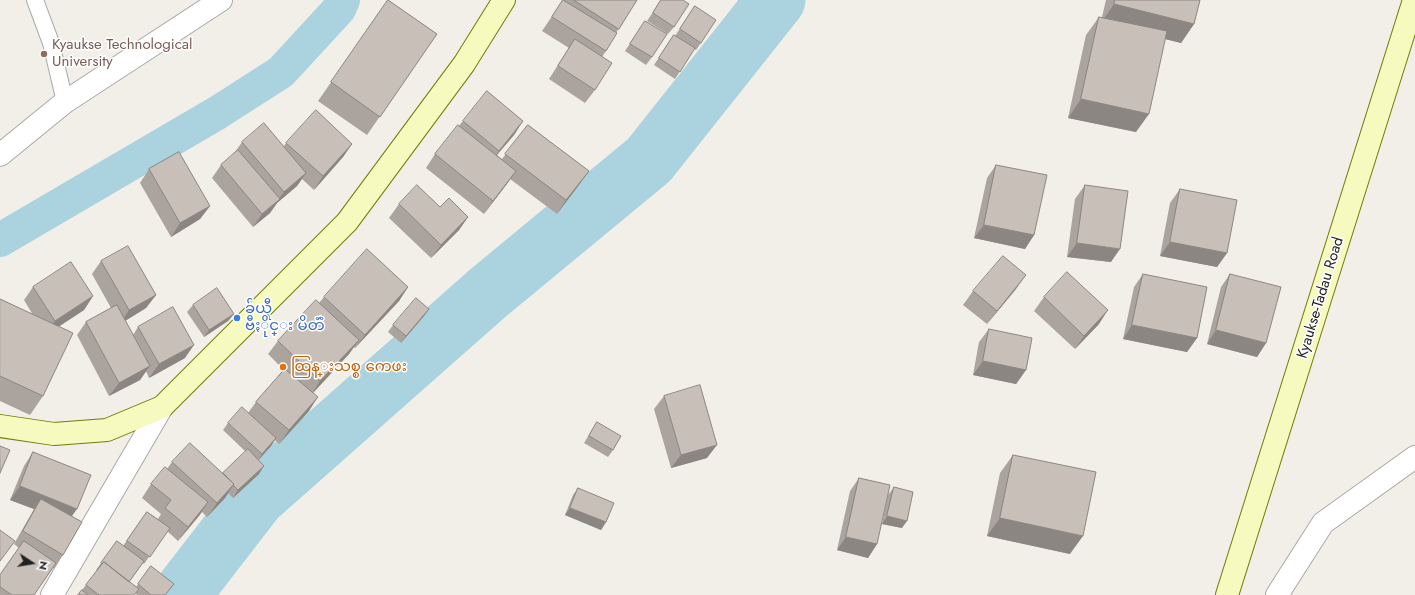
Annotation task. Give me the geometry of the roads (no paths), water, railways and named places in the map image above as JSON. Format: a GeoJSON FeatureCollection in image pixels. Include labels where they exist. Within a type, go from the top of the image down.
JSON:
{"type":"FeatureCollection","features":[{"type":"Feature","properties":{"kind":"street"},"geometry":{"type":"LineString","coordinates":[[0,156],[65,102],[221,0]]}},
{"type":"Feature","properties":{"kind":"street"},"geometry":{"type":"LineString","coordinates":[[52,595],[162,407],[347,222],[464,64],[504,0]]}},
{"type":"Feature","properties":{"kind":"street","name":"Kyaukse-Tadau Road"},"geometry":{"type":"LineString","coordinates":[[1227,595],[1414,0]]}},
{"type":"Feature","properties":{"kind":"street"},"geometry":{"type":"LineString","coordinates":[[0,426],[54,434],[107,430],[162,407]]}},
{"type":"Feature","properties":{"kind":"street"},"geometry":{"type":"LineString","coordinates":[[1277,595],[1323,524],[1415,457]]}},
{"type":"Feature","properties":{"kind":"lane"},"geometry":{"type":"LineString","coordinates":[[35,0],[51,43],[65,102]]}},
{"type":"Feature","properties":{"kind":"waterway"},"geometry":{"type":"LineString","coordinates":[[0,240],[217,113],[281,72],[339,9],[343,0]]}},
{"type":"Feature","properties":{"kind":"waterway"},"geometry":{"type":"LineString","coordinates":[[181,595],[256,498],[488,293],[649,160],[776,0]]}},
{"type":"Feature","properties":{"kind":"place","name":"Kyaukse Technological University"},"geometry":{"type":"Point","coordinates":[44,54]}},
{"type":"Feature","properties":{"kind":"place","name":"ခ်ယ္ရီ ဗီႏိုင္း မိတၱဴ"},"geometry":{"type":"Point","coordinates":[237,318]}},
{"type":"Feature","properties":{"kind":"place","name":"ထြန္းသစ္စ ကေဖး"},"geometry":{"type":"Point","coordinates":[283,367]}}]}
